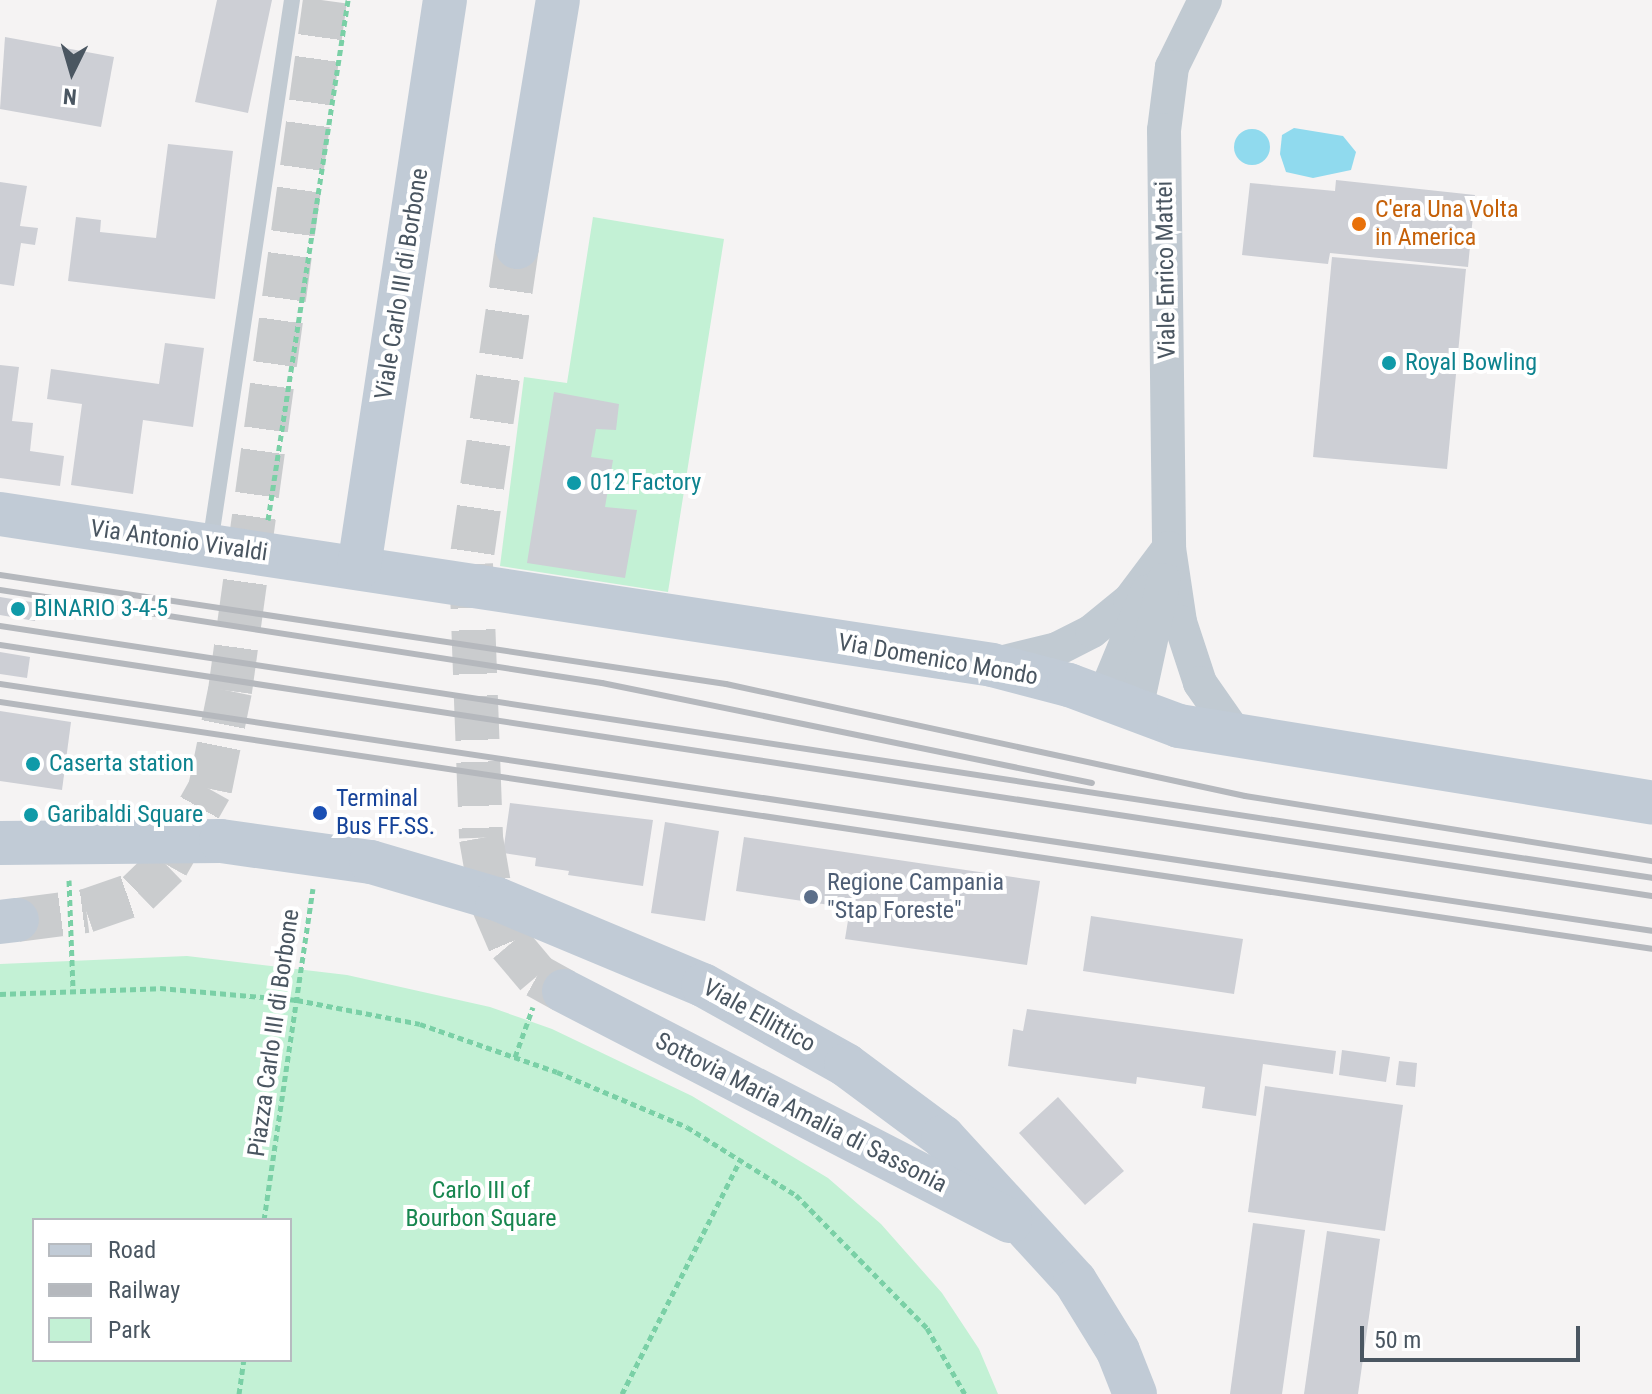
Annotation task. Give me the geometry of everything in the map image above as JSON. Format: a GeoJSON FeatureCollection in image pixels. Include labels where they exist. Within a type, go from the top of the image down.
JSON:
{"type":"FeatureCollection","features":[{"type":"Feature","properties":{"kind":"street","name":"Viale Carlo III di Borbone"},"geometry":{"type":"LineString","coordinates":[[359,567],[445,0]]}},
{"type":"Feature","properties":{"kind":"street"},"geometry":{"type":"LineString","coordinates":[[517,247],[558,0]]}},
{"type":"Feature","properties":{"kind":"street","name":"Viale Enrico Mattei"},"geometry":{"type":"LineString","coordinates":[[1205,0],[1172,67],[1164,130],[1169,548],[1180,622],[1200,683],[1237,736]]}},
{"type":"Feature","properties":{"kind":"street","name":"Via Antonio Vivaldi"},"geometry":{"type":"LineString","coordinates":[[0,514],[359,567]]}},
{"type":"Feature","properties":{"kind":"street"},"geometry":{"type":"LineString","coordinates":[[992,665],[1057,649],[1092,631],[1130,600],[1169,548]]}},
{"type":"Feature","properties":{"kind":"street","name":"Viale Enrico Mattei"},"geometry":{"type":"LineString","coordinates":[[1119,706],[1169,548]]}},
{"type":"Feature","properties":{"kind":"street","name":"Via Domenico Mondo"},"geometry":{"type":"LineString","coordinates":[[359,567],[992,665],[1119,706],[1237,736],[1652,803]]}},
{"type":"Feature","properties":{"kind":"street","name":"Viale Ellittico"},"geometry":{"type":"LineString","coordinates":[[0,843],[246,843],[319,852],[397,868],[497,899],[732,999],[896,1098],[943,1137],[1037,1235],[1090,1303],[1135,1394]]}},
{"type":"Feature","properties":{"kind":"street","name":"Sottovia Maria Amalia di Sassonia"},"geometry":{"type":"LineString","coordinates":[[564,991],[1037,1235]]}},
{"type":"Feature","properties":{"kind":"lane"},"geometry":{"type":"LineString","coordinates":[[210,545],[292,0]]}},
{"type":"Feature","properties":{"kind":"path"},"geometry":{"type":"LineString","coordinates":[[263,553],[348,0]]}},
{"type":"Feature","properties":{"kind":"path","name":"Piazza Carlo III di Borbone"},"geometry":{"type":"LineString","coordinates":[[264,1218],[319,852]]}},
{"type":"Feature","properties":{"kind":"path"},"geometry":{"type":"LineString","coordinates":[[69,880],[73,988]]}},
{"type":"Feature","properties":{"kind":"path"},"geometry":{"type":"LineString","coordinates":[[0,994],[73,988],[160,988],[297,1000],[420,1024],[492,1048],[687,1127],[796,1195],[927,1328],[965,1394]]}},
{"type":"Feature","properties":{"kind":"path"},"geometry":{"type":"LineString","coordinates":[[622,1394],[741,1158]]}},
{"type":"Feature","properties":{"kind":"path"},"geometry":{"type":"LineString","coordinates":[[239,1394],[244,1362]]}},
{"type":"Feature","properties":{"kind":"green space"},"geometry":{"type":"Polygon","coordinates":[[[593,217],[724,239],[668,592],[500,566],[524,377],[567,383],[593,217]]]}},
{"type":"Feature","properties":{"kind":"green space","name":"Carlo III of Bourbon Square"},"geometry":{"type":"Polygon","coordinates":[[[187,956],[347,975],[490,1007],[552,1029],[692,1096],[828,1178],[881,1224],[942,1293],[979,1349],[998,1394],[0,1394],[0,964],[187,956]]]}},
{"type":"Feature","properties":{"kind":"water"},"geometry":{"type":"Polygon","coordinates":[[[1294,128],[1343,136],[1356,152],[1351,170],[1313,178],[1286,172],[1280,154],[1282,135],[1294,128]]]}},
{"type":"Feature","properties":{"kind":"water"},"geometry":{"type":"Polygon","coordinates":[[[1252,129],[1265,134],[1270,147],[1265,160],[1252,165],[1239,160],[1234,147],[1239,134],[1252,129]]]}},
{"type":"Feature","properties":{"kind":"building"},"geometry":{"type":"Polygon","coordinates":[[[217,0],[272,0],[248,113],[195,102],[217,0]]]}},
{"type":"Feature","properties":{"kind":"building"},"geometry":{"type":"Polygon","coordinates":[[[5,37],[114,57],[101,127],[0,109],[5,37]]]}},
{"type":"Feature","properties":{"kind":"building"},"geometry":{"type":"Polygon","coordinates":[[[168,144],[233,151],[215,299],[68,281],[76,217],[101,220],[100,232],[156,238],[168,144]]]}},
{"type":"Feature","properties":{"kind":"building","name":"C'era Una Volta in America"},"geometry":{"type":"Polygon","coordinates":[[[1336,180],[1475,195],[1468,267],[1330,253],[1328,264],[1242,255],[1250,183],[1335,191],[1336,180]]]}},
{"type":"Feature","properties":{"kind":"building"},"geometry":{"type":"Polygon","coordinates":[[[0,182],[27,186],[20,226],[38,228],[35,245],[21,243],[14,286],[0,284],[0,182]]]}},
{"type":"Feature","properties":{"kind":"building","name":"Royal Bowling"},"geometry":{"type":"Polygon","coordinates":[[[1332,257],[1466,269],[1447,469],[1313,457],[1332,257]]]}},
{"type":"Feature","properties":{"kind":"building"},"geometry":{"type":"Polygon","coordinates":[[[165,343],[204,348],[193,427],[143,420],[133,494],[71,485],[82,404],[47,399],[51,369],[159,384],[165,343]]]}},
{"type":"Feature","properties":{"kind":"building"},"geometry":{"type":"Polygon","coordinates":[[[0,365],[19,367],[12,421],[33,423],[30,451],[64,456],[60,486],[0,478],[0,365]]]}},
{"type":"Feature","properties":{"kind":"building","name":"012 Factory"},"geometry":{"type":"Polygon","coordinates":[[[554,392],[619,404],[616,430],[596,429],[591,457],[613,460],[605,507],[637,510],[625,578],[527,563],[554,392]]]}},
{"type":"Feature","properties":{"kind":"building","name":"BINARIO 3-4-5"},"geometry":{"type":"Polygon","coordinates":[[[0,597],[37,603],[35,621],[0,615],[0,597]]]}},
{"type":"Feature","properties":{"kind":"building"},"geometry":{"type":"Polygon","coordinates":[[[0,652],[30,657],[27,678],[0,674],[0,652]]]}},
{"type":"Feature","properties":{"kind":"building","name":"Caserta station"},"geometry":{"type":"Polygon","coordinates":[[[0,711],[71,722],[62,790],[0,781],[0,711]]]}},
{"type":"Feature","properties":{"kind":"building"},"geometry":{"type":"Polygon","coordinates":[[[510,803],[653,820],[643,886],[568,875],[569,871],[535,866],[536,858],[503,853],[510,803]]]}},
{"type":"Feature","properties":{"kind":"building"},"geometry":{"type":"Polygon","coordinates":[[[665,822],[719,831],[705,921],[651,913],[665,822]]]}},
{"type":"Feature","properties":{"kind":"building"},"geometry":{"type":"Polygon","coordinates":[[[744,837],[1040,881],[1027,965],[845,939],[850,908],[736,891],[744,837]]]}},
{"type":"Feature","properties":{"kind":"building"},"geometry":{"type":"Polygon","coordinates":[[[1091,916],[1243,939],[1234,994],[1083,971],[1091,916]]]}},
{"type":"Feature","properties":{"kind":"building"},"geometry":{"type":"Polygon","coordinates":[[[1027,1009],[1336,1051],[1333,1074],[1263,1064],[1256,1116],[1202,1108],[1205,1087],[1137,1077],[1136,1084],[1008,1066],[1013,1029],[1023,1031],[1027,1009]]]}},
{"type":"Feature","properties":{"kind":"building"},"geometry":{"type":"Polygon","coordinates":[[[1342,1050],[1390,1057],[1386,1082],[1339,1075],[1342,1050]]]}},
{"type":"Feature","properties":{"kind":"building"},"geometry":{"type":"Polygon","coordinates":[[[1399,1061],[1417,1063],[1415,1087],[1396,1085],[1399,1061]]]}},
{"type":"Feature","properties":{"kind":"building"},"geometry":{"type":"Polygon","coordinates":[[[1265,1086],[1403,1105],[1385,1231],[1248,1212],[1265,1086]]]}},
{"type":"Feature","properties":{"kind":"building"},"geometry":{"type":"Polygon","coordinates":[[[1058,1097],[1124,1171],[1085,1205],[1019,1133],[1058,1097]]]}},
{"type":"Feature","properties":{"kind":"building"},"geometry":{"type":"Polygon","coordinates":[[[1253,1223],[1305,1230],[1282,1394],[1230,1394],[1253,1223]]]}},
{"type":"Feature","properties":{"kind":"building"},"geometry":{"type":"Polygon","coordinates":[[[1327,1231],[1380,1239],[1358,1394],[1304,1394],[1327,1231]]]}},
{"type":"Feature","properties":{"kind":"tunnel"},"geometry":{"type":"LineString","coordinates":[[17,920],[86,911],[138,893],[167,865],[210,789],[230,691],[325,0]]}},
{"type":"Feature","properties":{"kind":"tunnel"},"geometry":{"type":"LineString","coordinates":[[517,247],[471,564],[481,838],[492,902],[510,944],[537,976],[564,991]]}},
{"type":"Feature","properties":{"kind":"railway"},"geometry":{"type":"LineString","coordinates":[[0,575],[726,684],[1245,796],[1652,861]]}},
{"type":"Feature","properties":{"kind":"railway"},"geometry":{"type":"LineString","coordinates":[[0,590],[602,683],[1092,783]]}},
{"type":"Feature","properties":{"kind":"railway"},"geometry":{"type":"LineString","coordinates":[[0,626],[1652,878]]}},
{"type":"Feature","properties":{"kind":"railway"},"geometry":{"type":"LineString","coordinates":[[0,645],[1652,896]]}},
{"type":"Feature","properties":{"kind":"railway"},"geometry":{"type":"LineString","coordinates":[[0,684],[1652,931]]}},
{"type":"Feature","properties":{"kind":"railway"},"geometry":{"type":"LineString","coordinates":[[0,702],[1652,949]]}},
{"type":"Feature","properties":{"kind":"place","name":"C'era Una Volta in America"},"geometry":{"type":"Point","coordinates":[1359,224]}},
{"type":"Feature","properties":{"kind":"place","name":"Royal Bowling"},"geometry":{"type":"Point","coordinates":[1389,363]}},
{"type":"Feature","properties":{"kind":"place","name":"012 Factory"},"geometry":{"type":"Point","coordinates":[574,483]}},
{"type":"Feature","properties":{"kind":"place","name":"BINARIO 3-4-5"},"geometry":{"type":"Point","coordinates":[18,609]}},
{"type":"Feature","properties":{"kind":"place","name":"Caserta station"},"geometry":{"type":"Point","coordinates":[33,764]}},
{"type":"Feature","properties":{"kind":"place","name":"Terminal Bus FF.SS."},"geometry":{"type":"Point","coordinates":[320,813]}},
{"type":"Feature","properties":{"kind":"place","name":"Garibaldi Square"},"geometry":{"type":"Point","coordinates":[31,815]}},
{"type":"Feature","properties":{"kind":"place","name":"Regione Campania \"Stap Foreste\""},"geometry":{"type":"Point","coordinates":[811,897]}}]}
